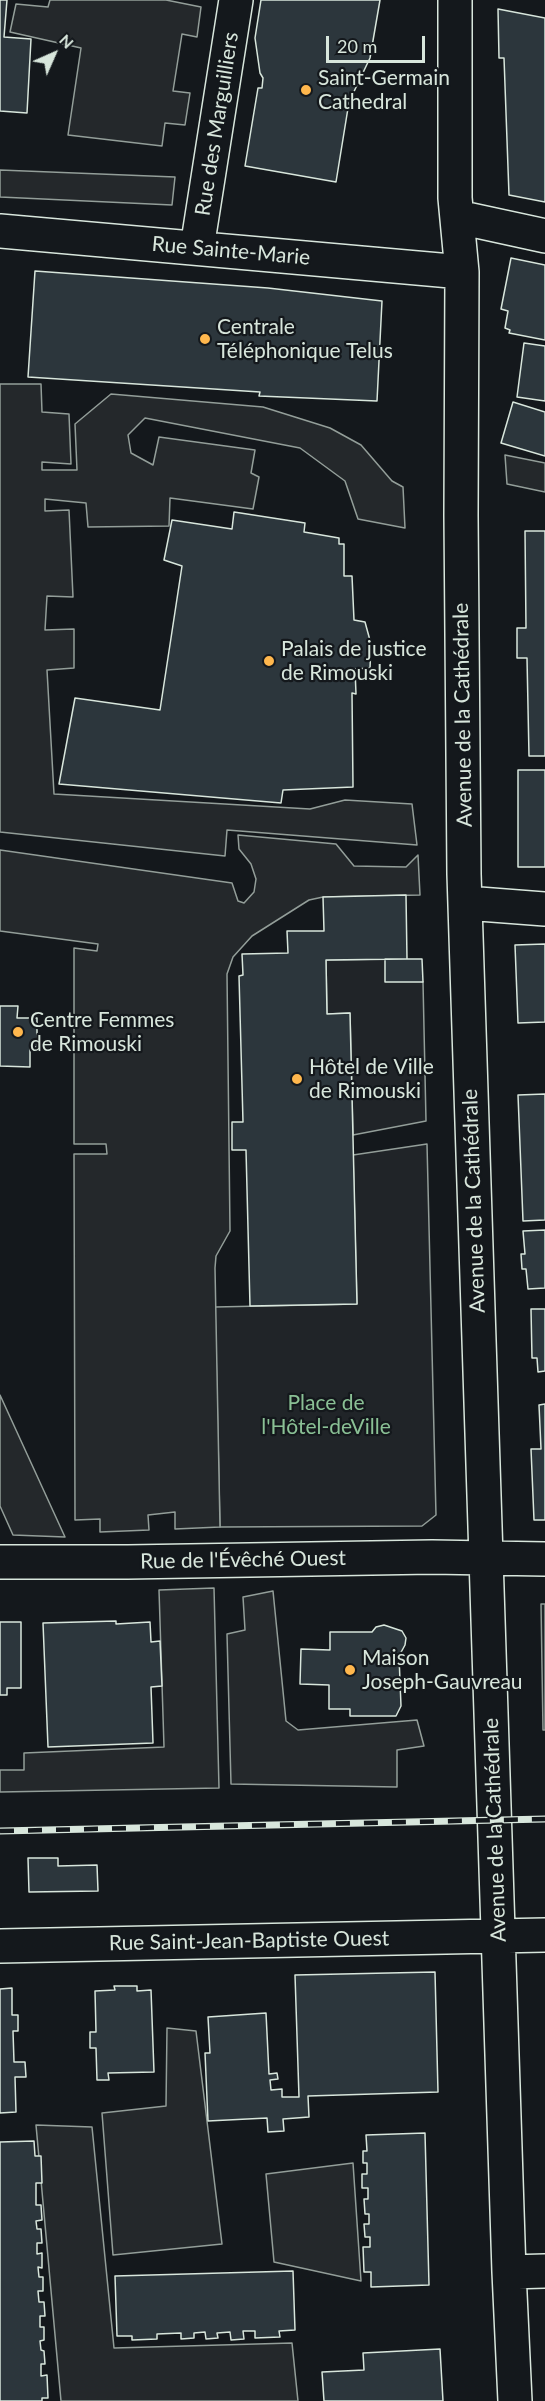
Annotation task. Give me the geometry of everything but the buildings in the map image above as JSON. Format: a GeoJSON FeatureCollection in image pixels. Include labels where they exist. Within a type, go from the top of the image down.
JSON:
{"type":"FeatureCollection","features":[{"type":"Feature","properties":{"kind":"street","name":"Rue des Marguilliers"},"geometry":{"type":"LineString","coordinates":[[197,248],[236,0]]}},
{"type":"Feature","properties":{"kind":"street","name":"Avenue de la Cathédrale"},"geometry":{"type":"LineString","coordinates":[[455,0],[455,198],[462,272],[460,515],[466,903],[515,2401]]}},
{"type":"Feature","properties":{"kind":"street"},"geometry":{"type":"LineString","coordinates":[[458,217],[545,236]]}},
{"type":"Feature","properties":{"kind":"street","name":"Rue Sainte-Marie"},"geometry":{"type":"LineString","coordinates":[[0,231],[462,272]]}},
{"type":"Feature","properties":{"kind":"street"},"geometry":{"type":"LineString","coordinates":[[466,903],[545,909]]}},
{"type":"Feature","properties":{"kind":"street","name":"Rue de l'Évêché Ouest"},"geometry":{"type":"LineString","coordinates":[[0,1562],[421,1557],[545,1559]]}},
{"type":"Feature","properties":{"kind":"street","name":"Rue Saint-Jean-Baptiste Ouest"},"geometry":{"type":"LineString","coordinates":[[0,1946],[545,1935]]}},
{"type":"Feature","properties":{"kind":"street"},"geometry":{"type":"LineString","coordinates":[[509,2272],[545,2271]]}},
{"type":"Feature","properties":{"kind":"green space"},"geometry":{"type":"Polygon","coordinates":[[[385,959],[423,982],[426,1121],[353,1135],[350,1013],[327,1014],[326,960],[385,959]]]}},
{"type":"Feature","properties":{"kind":"green space","name":"Place de l'Hôtel-deVille"},"geometry":{"type":"Polygon","coordinates":[[[427,1144],[436,1515],[422,1526],[220,1527],[215,1307],[357,1304],[353,1155],[427,1144]]]}},
{"type":"Feature","properties":{"kind":"green space"},"geometry":{"type":"Polygon","coordinates":[[[541,1604],[545,1604],[545,1730],[543,1730],[541,1604]]]}},
{"type":"Feature","properties":{"kind":"shaded area"},"geometry":{"type":"Polygon","coordinates":[[[50,0],[166,0],[201,7],[197,37],[182,34],[173,91],[190,93],[185,125],[165,123],[162,146],[68,135],[81,48],[10,32],[16,4],[48,7],[50,0]]]}},
{"type":"Feature","properties":{"kind":"shaded area"},"geometry":{"type":"Polygon","coordinates":[[[0,170],[175,177],[172,205],[0,197],[0,170]]]}},
{"type":"Feature","properties":{"kind":"shaded area"},"geometry":{"type":"Polygon","coordinates":[[[0,384],[41,384],[42,412],[69,414],[71,464],[42,462],[42,470],[77,470],[75,424],[111,394],[263,407],[330,428],[361,445],[392,481],[403,487],[405,528],[358,519],[345,481],[300,448],[145,418],[128,435],[131,453],[153,465],[159,437],[255,450],[251,473],[259,477],[253,509],[170,498],[169,526],[88,527],[86,503],[45,499],[45,511],[69,510],[73,597],[47,596],[45,630],[74,629],[74,668],[47,670],[54,794],[310,809],[345,800],[412,804],[417,845],[227,830],[225,856],[0,832],[0,384]]]}},
{"type":"Feature","properties":{"kind":"shaded area"},"geometry":{"type":"Polygon","coordinates":[[[505,455],[545,463],[545,492],[507,484],[505,455]]]}},
{"type":"Feature","properties":{"kind":"shaded area"},"geometry":{"type":"Polygon","coordinates":[[[238,835],[336,844],[354,866],[406,867],[418,855],[420,895],[323,897],[309,900],[252,936],[233,957],[227,974],[230,1231],[216,1256],[215,1268],[220,1527],[175,1529],[175,1512],[148,1515],[149,1530],[100,1532],[100,1519],[75,1520],[74,1154],[107,1154],[106,1144],[74,1144],[74,948],[97,951],[98,944],[0,931],[0,850],[232,883],[238,901],[244,903],[254,892],[256,879],[251,864],[239,849],[238,835]]]}},
{"type":"Feature","properties":{"kind":"shaded area"},"geometry":{"type":"Polygon","coordinates":[[[0,1395],[65,1537],[13,1535],[0,1506],[0,1395]]]}},
{"type":"Feature","properties":{"kind":"shaded area"},"geometry":{"type":"Polygon","coordinates":[[[214,1588],[219,1788],[0,1792],[0,1770],[24,1770],[24,1753],[164,1747],[159,1590],[214,1588]]]}},
{"type":"Feature","properties":{"kind":"shaded area"},"geometry":{"type":"Polygon","coordinates":[[[273,1591],[286,1721],[298,1730],[417,1720],[424,1746],[397,1750],[397,1787],[231,1784],[227,1634],[245,1630],[243,1597],[273,1591]]]}},
{"type":"Feature","properties":{"kind":"shaded area"},"geometry":{"type":"Polygon","coordinates":[[[167,2028],[196,2031],[222,2244],[113,2255],[102,2113],[166,2106],[167,2028]]]}},
{"type":"Feature","properties":{"kind":"shaded area"},"geometry":{"type":"Polygon","coordinates":[[[36,2125],[92,2127],[114,2348],[292,2343],[298,2401],[61,2401],[36,2125]]]}},
{"type":"Feature","properties":{"kind":"shaded area"},"geometry":{"type":"Polygon","coordinates":[[[353,2163],[361,2281],[274,2262],[266,2174],[353,2163]]]}},
{"type":"Feature","properties":{"kind":"railway"},"geometry":{"type":"LineString","coordinates":[[0,1831],[545,1819]]}},
{"type":"Feature","properties":{"kind":"place","name":"Saint-Germain Cathedral"},"geometry":{"type":"Point","coordinates":[306,90]}},
{"type":"Feature","properties":{"kind":"place","name":"Centrale Téléphonique Telus"},"geometry":{"type":"Point","coordinates":[205,339]}},
{"type":"Feature","properties":{"kind":"place","name":"Palais de justice de Rimouski"},"geometry":{"type":"Point","coordinates":[269,661]}},
{"type":"Feature","properties":{"kind":"place","name":"Centre Femmes de Rimouski"},"geometry":{"type":"Point","coordinates":[18,1032]}},
{"type":"Feature","properties":{"kind":"place","name":"Hôtel de Ville de Rimouski"},"geometry":{"type":"Point","coordinates":[297,1079]}},
{"type":"Feature","properties":{"kind":"place","name":"Maison Joseph-Gauvreau"},"geometry":{"type":"Point","coordinates":[350,1670]}}]}
